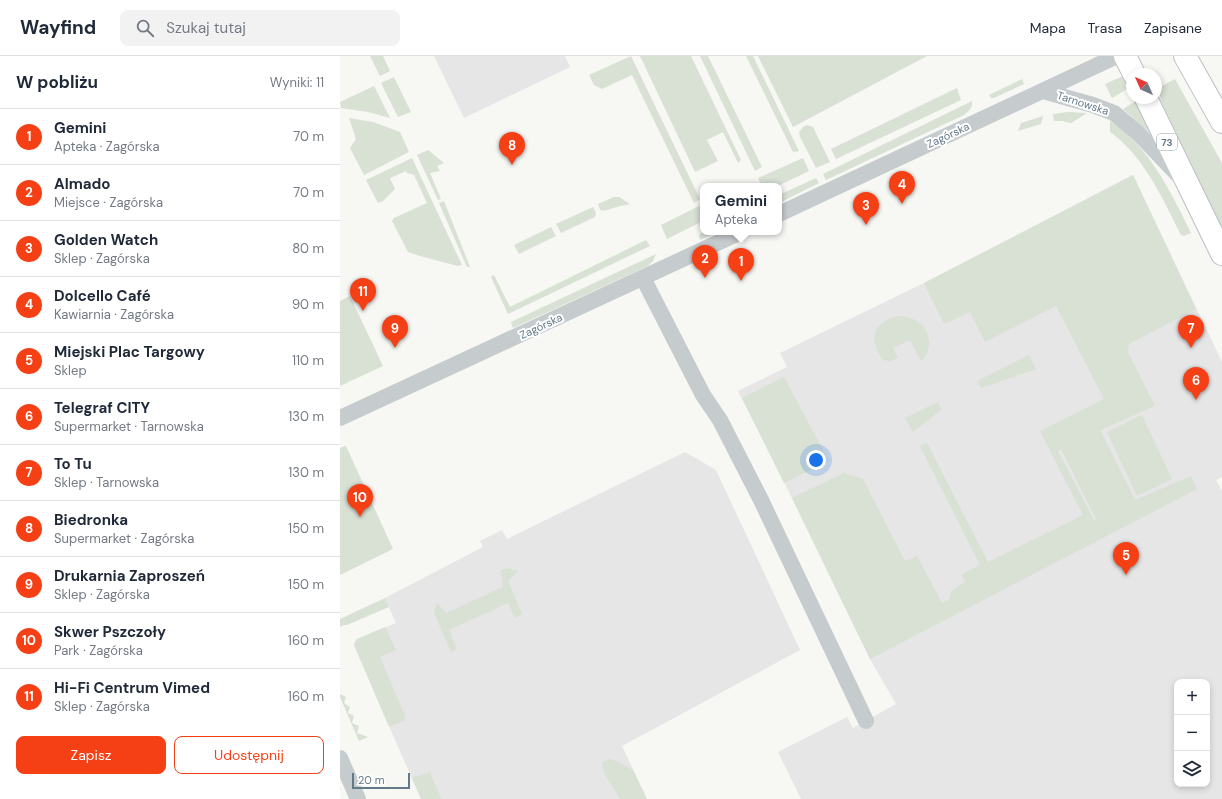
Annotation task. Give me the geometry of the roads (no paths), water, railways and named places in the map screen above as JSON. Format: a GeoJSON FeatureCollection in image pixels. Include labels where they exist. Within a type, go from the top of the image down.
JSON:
{"type":"FeatureCollection","features":[{"type":"Feature","properties":{"kind":"main road"},"geometry":{"type":"LineString","coordinates":[[1125,56],[1131,68]]}},
{"type":"Feature","properties":{"kind":"main road"},"geometry":{"type":"LineString","coordinates":[[1185,56],[1222,122]]}},
{"type":"Feature","properties":{"kind":"main road","name":"Tarnowska"},"geometry":{"type":"LineString","coordinates":[[1149,104],[1222,254]]}},
{"type":"Feature","properties":{"kind":"street","name":"Zagórska"},"geometry":{"type":"LineString","coordinates":[[782,213],[1117,56]]}},
{"type":"Feature","properties":{"kind":"street","name":"Tarnowska"},"geometry":{"type":"LineString","coordinates":[[1043,91],[1093,105],[1114,113],[1138,133],[1189,186]]}},
{"type":"Feature","properties":{"kind":"street","name":"Zagórska"},"geometry":{"type":"LineString","coordinates":[[340,418],[735,235]]}},
{"type":"Feature","properties":{"kind":"street"},"geometry":{"type":"LineString","coordinates":[[643,278],[703,395],[720,420],[761,500],[866,721]]}},
{"type":"Feature","properties":{"kind":"street"},"geometry":{"type":"LineString","coordinates":[[340,758],[345,783],[358,799]]}},
{"type":"Feature","properties":{"kind":"place","name":"Biedronka"},"geometry":{"type":"Point","coordinates":[512,165]}},
{"type":"Feature","properties":{"kind":"place","name":"Dolcello Café"},"geometry":{"type":"Point","coordinates":[902,204]}},
{"type":"Feature","properties":{"kind":"place","name":"Golden Watch"},"geometry":{"type":"Point","coordinates":[866,225]}},
{"type":"Feature","properties":{"kind":"place","name":"Almado"},"geometry":{"type":"Point","coordinates":[705,278]}},
{"type":"Feature","properties":{"kind":"place","name":"Gemini"},"geometry":{"type":"Point","coordinates":[741,281]}},
{"type":"Feature","properties":{"kind":"place","name":"Hi-Fi Centrum Vimed"},"geometry":{"type":"Point","coordinates":[363,311]}},
{"type":"Feature","properties":{"kind":"place","name":"Drukarnia Zaproszeń"},"geometry":{"type":"Point","coordinates":[395,348]}},
{"type":"Feature","properties":{"kind":"place","name":"To Tu"},"geometry":{"type":"Point","coordinates":[1191,348]}},
{"type":"Feature","properties":{"kind":"place","name":"Telegraf CITY"},"geometry":{"type":"Point","coordinates":[1196,400]}},
{"type":"Feature","properties":{"kind":"place","name":"Skwer Pszczoły"},"geometry":{"type":"Point","coordinates":[360,517]}},
{"type":"Feature","properties":{"kind":"place","name":"Miejski Plac Targowy"},"geometry":{"type":"Point","coordinates":[1126,575]}}]}
